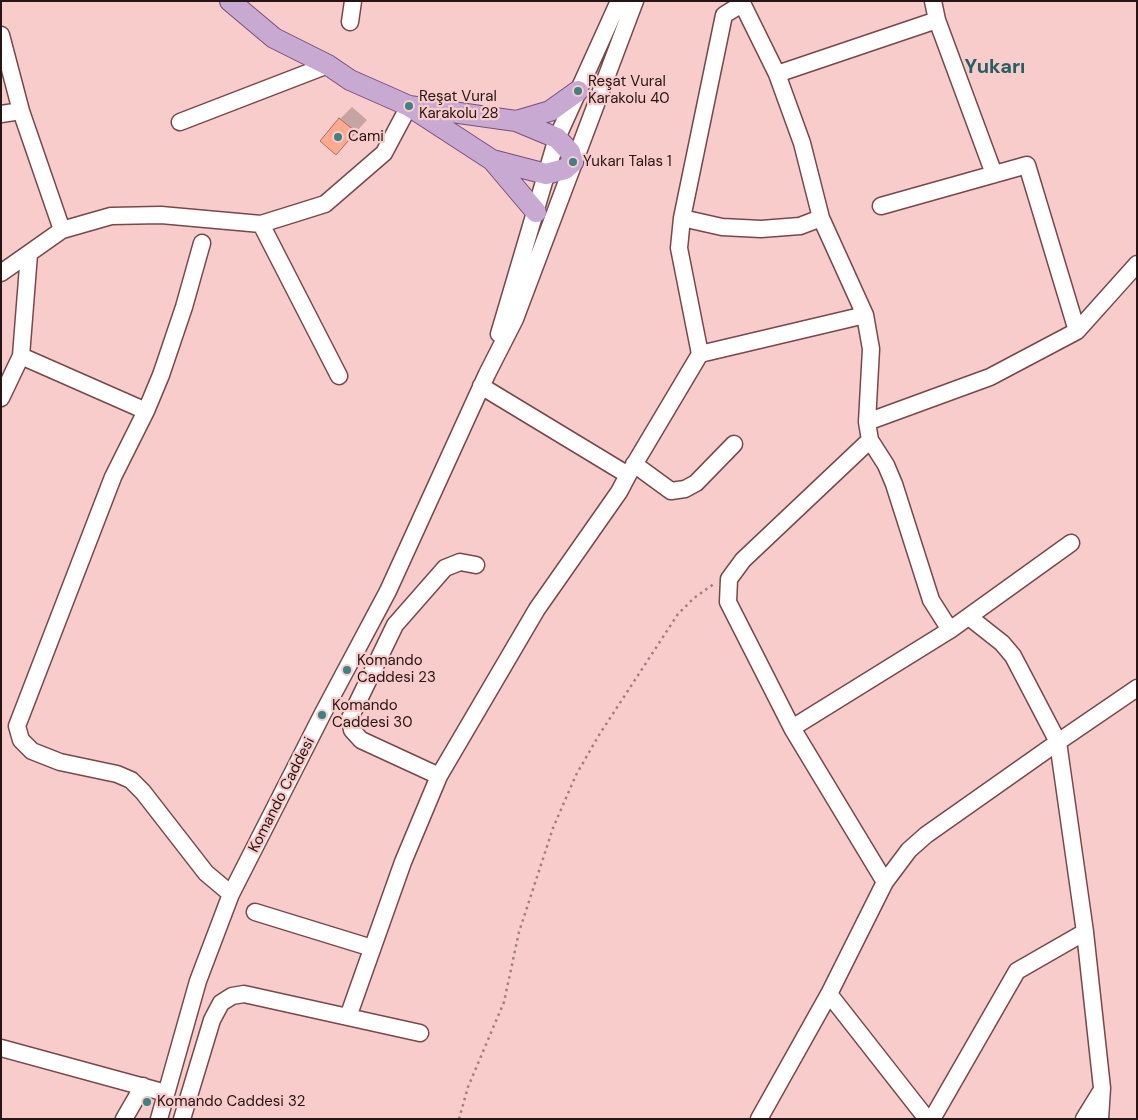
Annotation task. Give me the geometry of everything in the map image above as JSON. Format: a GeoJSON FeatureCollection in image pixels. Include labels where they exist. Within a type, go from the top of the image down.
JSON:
{"type":"FeatureCollection","features":[{"type":"Feature","properties":{"kind":"main road"},"geometry":{"type":"LineString","coordinates":[[230,1],[274,38],[328,65],[350,80],[410,106],[492,160],[536,212]]}},
{"type":"Feature","properties":{"kind":"main road"},"geometry":{"type":"LineString","coordinates":[[516,121],[550,111],[578,91]]}},
{"type":"Feature","properties":{"kind":"main road"},"geometry":{"type":"LineString","coordinates":[[410,106],[516,121],[557,138],[570,152],[573,162],[565,169],[546,174],[492,160]]}},
{"type":"Feature","properties":{"kind":"street"},"geometry":{"type":"LineString","coordinates":[[350,22],[353,1]]}},
{"type":"Feature","properties":{"kind":"street"},"geometry":{"type":"LineString","coordinates":[[484,380],[557,138],[618,1]]}},
{"type":"Feature","properties":{"kind":"street"},"geometry":{"type":"LineString","coordinates":[[484,380],[515,319],[635,1]]}},
{"type":"Feature","properties":{"kind":"street"},"geometry":{"type":"LineString","coordinates":[[933,1],[937,20],[994,174]]}},
{"type":"Feature","properties":{"kind":"street"},"geometry":{"type":"LineString","coordinates":[[348,1017],[403,862],[439,776],[537,609],[619,492],[700,354],[679,248],[682,218],[724,15],[742,3],[778,74],[802,143],[821,218],[865,315],[871,348],[866,422],[870,440],[886,465],[894,484],[931,600],[950,630]]}},
{"type":"Feature","properties":{"kind":"street"},"geometry":{"type":"LineString","coordinates":[[778,74],[937,20]]}},
{"type":"Feature","properties":{"kind":"street"},"geometry":{"type":"LineString","coordinates":[[1,35],[20,111],[62,230]]}},
{"type":"Feature","properties":{"kind":"street"},"geometry":{"type":"LineString","coordinates":[[180,122],[328,65]]}},
{"type":"Feature","properties":{"kind":"street"},"geometry":{"type":"LineString","coordinates":[[1,273],[62,230],[110,216],[161,215],[261,224],[325,204],[384,153],[410,106]]}},
{"type":"Feature","properties":{"kind":"street"},"geometry":{"type":"LineString","coordinates":[[1,114],[20,111]]}},
{"type":"Feature","properties":{"kind":"street"},"geometry":{"type":"LineString","coordinates":[[881,206],[1027,165],[1077,331]]}},
{"type":"Feature","properties":{"kind":"street"},"geometry":{"type":"LineString","coordinates":[[682,218],[722,227],[761,230],[800,226],[821,218]]}},
{"type":"Feature","properties":{"kind":"street"},"geometry":{"type":"LineString","coordinates":[[261,224],[339,376]]}},
{"type":"Feature","properties":{"kind":"street"},"geometry":{"type":"LineString","coordinates":[[202,243],[174,338],[146,411],[112,477],[18,731],[21,740],[32,751],[60,762],[117,774],[131,780],[143,792],[206,873],[231,894]]}},
{"type":"Feature","properties":{"kind":"street"},"geometry":{"type":"LineString","coordinates":[[1,398],[21,356],[29,254]]}},
{"type":"Feature","properties":{"kind":"street"},"geometry":{"type":"LineString","coordinates":[[866,422],[990,377],[1077,331],[1137,264]]}},
{"type":"Feature","properties":{"kind":"street"},"geometry":{"type":"LineString","coordinates":[[700,354],[865,315]]}},
{"type":"Feature","properties":{"kind":"street"},"geometry":{"type":"LineString","coordinates":[[21,356],[146,411]]}},
{"type":"Feature","properties":{"kind":"street"},"geometry":{"type":"LineString","coordinates":[[484,380],[671,491],[685,490],[696,483],[734,444]]}},
{"type":"Feature","properties":{"kind":"street","name":"Komando Caddesi"},"geometry":{"type":"LineString","coordinates":[[160,1119],[198,981],[231,894],[322,715],[388,592],[484,380]]}},
{"type":"Feature","properties":{"kind":"street"},"geometry":{"type":"LineString","coordinates":[[870,440],[743,560],[729,579],[728,602],[792,728],[885,882]]}},
{"type":"Feature","properties":{"kind":"street"},"geometry":{"type":"LineString","coordinates":[[792,728],[950,630],[1071,544]]}},
{"type":"Feature","properties":{"kind":"street"},"geometry":{"type":"LineString","coordinates":[[439,776],[360,740],[352,730],[350,718],[395,626],[446,568],[460,562],[476,565]]}},
{"type":"Feature","properties":{"kind":"street"},"geometry":{"type":"LineString","coordinates":[[969,617],[1002,643],[1013,656],[1058,742],[1085,932],[1102,1088],[1100,1119]]}},
{"type":"Feature","properties":{"kind":"street"},"geometry":{"type":"LineString","coordinates":[[759,1119],[829,994],[885,882],[910,850],[926,834],[1137,688]]}},
{"type":"Feature","properties":{"kind":"street"},"geometry":{"type":"LineString","coordinates":[[255,912],[372,948]]}},
{"type":"Feature","properties":{"kind":"street"},"geometry":{"type":"LineString","coordinates":[[932,1119],[1017,971],[1085,932]]}},
{"type":"Feature","properties":{"kind":"street"},"geometry":{"type":"LineString","coordinates":[[182,1119],[212,1020],[221,1003],[226,999],[244,994],[420,1033]]}},
{"type":"Feature","properties":{"kind":"street"},"geometry":{"type":"LineString","coordinates":[[829,994],[927,1119]]}},
{"type":"Feature","properties":{"kind":"street"},"geometry":{"type":"LineString","coordinates":[[1,1048],[166,1093]]}},
{"type":"Feature","properties":{"kind":"street"},"geometry":{"type":"LineString","coordinates":[[124,1119],[143,1086]]}},
{"type":"Feature","properties":{"kind":"street"},"geometry":{"type":"LineString","coordinates":[[1084,1119],[1102,1088]]}},
{"type":"Feature","properties":{"kind":"path"},"geometry":{"type":"LineString","coordinates":[[459,1119],[468,1087],[504,1002],[519,932],[553,828],[576,775],[599,735],[678,614],[701,592],[720,580],[729,579]]}},
{"type":"Feature","properties":{"kind":"building","name":"Cami"},"geometry":{"type":"Polygon","coordinates":[[[339,118],[356,132],[336,155],[320,141],[339,118]]]}},
{"type":"Feature","properties":{"kind":"place","name":"Reşat Vural Karakolu 40"},"geometry":{"type":"Point","coordinates":[578,91]}},
{"type":"Feature","properties":{"kind":"place","name":"Reşat Vural Karakolu 28"},"geometry":{"type":"Point","coordinates":[409,106]}},
{"type":"Feature","properties":{"kind":"place","name":"Cami"},"geometry":{"type":"Point","coordinates":[338,137]}},
{"type":"Feature","properties":{"kind":"place","name":"Yukarı Talas 1"},"geometry":{"type":"Point","coordinates":[573,162]}},
{"type":"Feature","properties":{"kind":"place","name":"Komando Caddesi 23"},"geometry":{"type":"Point","coordinates":[347,670]}},
{"type":"Feature","properties":{"kind":"place","name":"Komando Caddesi 30"},"geometry":{"type":"Point","coordinates":[322,715]}},
{"type":"Feature","properties":{"kind":"place","name":"Komando Caddesi 32"},"geometry":{"type":"Point","coordinates":[147,1102]}},
{"type":"Feature","properties":{"kind":"district","name":"Yukarı"},"geometry":{"type":"Point","coordinates":[995,68]}}]}
